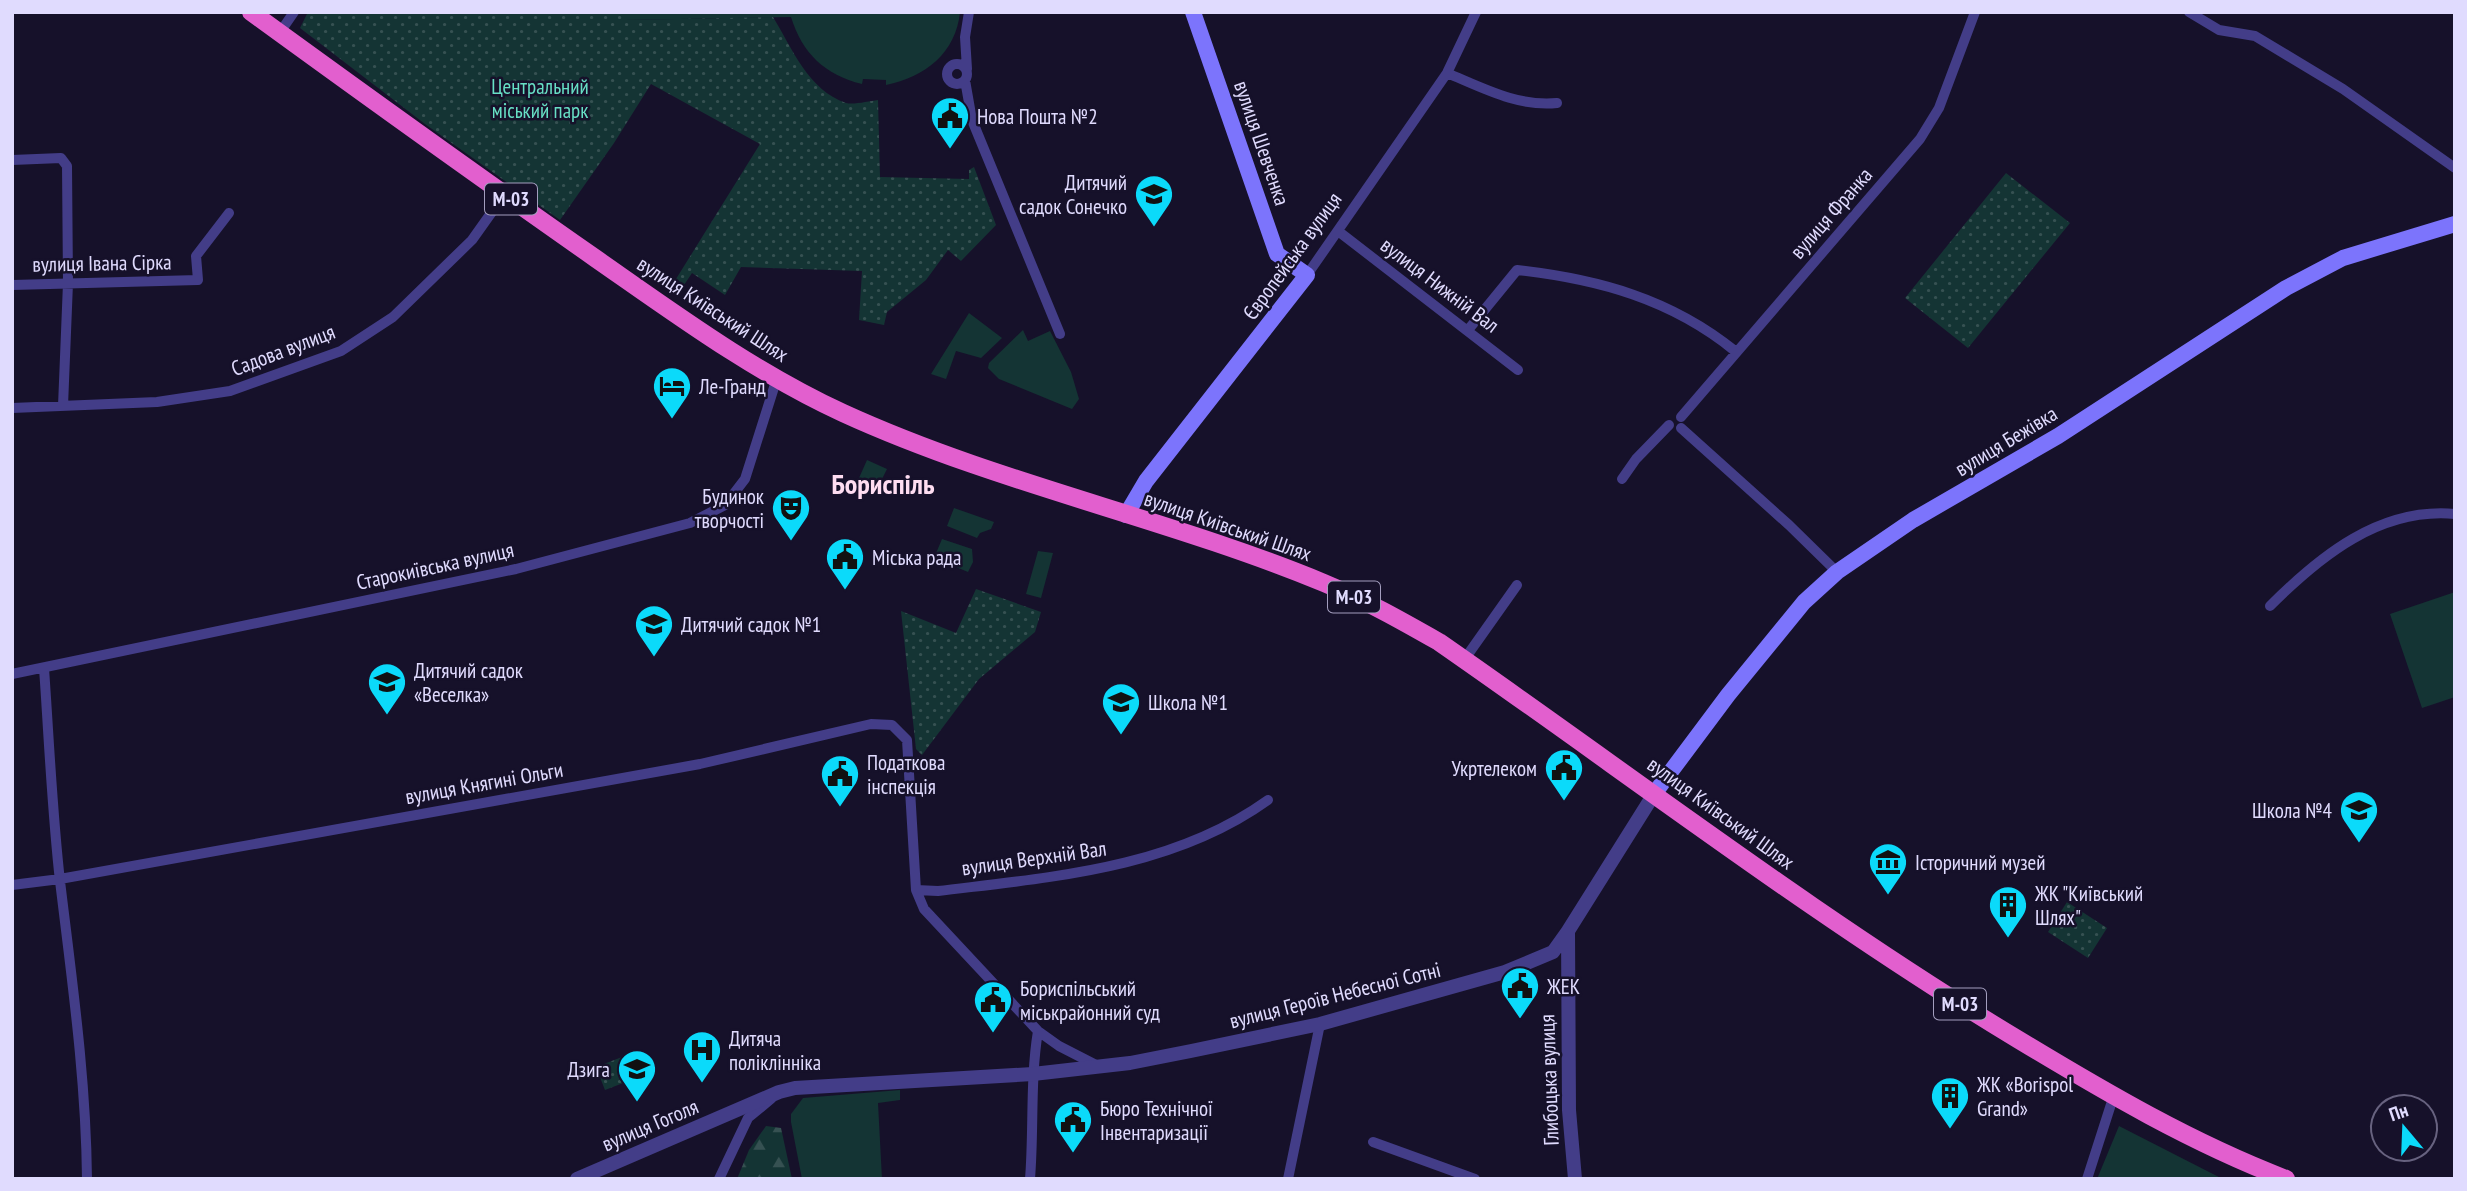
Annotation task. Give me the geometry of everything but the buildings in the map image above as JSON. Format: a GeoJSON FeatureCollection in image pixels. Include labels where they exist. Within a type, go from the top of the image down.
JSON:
{"type":"FeatureCollection","features":[{"type":"Feature","properties":{"kind":"highway","name":"вулиця Київський Шлях"},"geometry":{"type":"LineString","coordinates":[[251,12],[504,195],[698,329],[777,378],[843,413],[908,439],[1323,583],[1380,608],[1464,660],[1877,951],[2114,1095],[2229,1157],[2286,1179]]}},
{"type":"Feature","properties":{"kind":"main road","name":"вулиця Шевченка"},"geometry":{"type":"LineString","coordinates":[[1193,12],[1277,254],[1307,275]]}},
{"type":"Feature","properties":{"kind":"main road","name":"вулиця Бежівка"},"geometry":{"type":"LineString","coordinates":[[1654,794],[1728,695],[1804,602],[1837,572],[1913,520],[2058,436],[2286,288],[2343,258],[2455,224]]}},
{"type":"Feature","properties":{"kind":"main road","name":"Європейська вулиця"},"geometry":{"type":"LineString","coordinates":[[1125,515],[1146,481],[1307,275]]}},
{"type":"Feature","properties":{"kind":"street"},"geometry":{"type":"LineString","coordinates":[[276,31],[283,28],[294,12]]}},
{"type":"Feature","properties":{"kind":"street"},"geometry":{"type":"LineString","coordinates":[[962,78],[968,12]]}},
{"type":"Feature","properties":{"kind":"street","name":"Європейська вулиця"},"geometry":{"type":"LineString","coordinates":[[1307,275],[1447,73],[1476,12]]}},
{"type":"Feature","properties":{"kind":"street","name":"вулиця Франка"},"geometry":{"type":"LineString","coordinates":[[1622,479],[1636,459],[1677,423],[1735,351],[1920,139],[1939,108],[1975,12]]}},
{"type":"Feature","properties":{"kind":"street"},"geometry":{"type":"LineString","coordinates":[[2190,13],[2219,30],[2255,36],[2343,89],[2455,168]]}},
{"type":"Feature","properties":{"kind":"street"},"geometry":{"type":"LineString","coordinates":[[962,78],[947,76],[965,37]]}},
{"type":"Feature","properties":{"kind":"street"},"geometry":{"type":"LineString","coordinates":[[950,66],[960,64],[967,99],[1060,334]]}},
{"type":"Feature","properties":{"kind":"street"},"geometry":{"type":"LineString","coordinates":[[1447,73],[1513,100],[1536,106],[1557,103]]}},
{"type":"Feature","properties":{"kind":"street"},"geometry":{"type":"LineString","coordinates":[[12,160],[61,158],[67,166],[68,283],[63,406]]}},
{"type":"Feature","properties":{"kind":"street","name":"Садова вулиця"},"geometry":{"type":"LineString","coordinates":[[12,408],[157,402],[230,391],[341,351],[403,307],[472,240],[504,195]]}},
{"type":"Feature","properties":{"kind":"street","name":"вулиця Івана Сірка"},"geometry":{"type":"LineString","coordinates":[[12,285],[198,280],[196,256],[229,214]]}},
{"type":"Feature","properties":{"kind":"street","name":"вулиця Нижній Вал"},"geometry":{"type":"LineString","coordinates":[[1338,231],[1518,369]]}},
{"type":"Feature","properties":{"kind":"street"},"geometry":{"type":"LineString","coordinates":[[1468,330],[1517,270],[1576,277],[1655,302],[1707,329],[1735,351]]}},
{"type":"Feature","properties":{"kind":"street","name":"Старокиївська вулиця"},"geometry":{"type":"LineString","coordinates":[[12,674],[516,569],[690,523],[725,505],[745,479],[777,378]]}},
{"type":"Feature","properties":{"kind":"street"},"geometry":{"type":"LineString","coordinates":[[1677,423],[1790,525],[1837,572]]}},
{"type":"Feature","properties":{"kind":"street"},"geometry":{"type":"LineString","coordinates":[[2270,606],[2302,577],[2367,530],[2402,516],[2455,514]]}},
{"type":"Feature","properties":{"kind":"street"},"geometry":{"type":"LineString","coordinates":[[1464,660],[1517,584]]}},
{"type":"Feature","properties":{"kind":"street"},"geometry":{"type":"LineString","coordinates":[[44,668],[60,879],[83,1073],[87,1179]]}},
{"type":"Feature","properties":{"kind":"street","name":"вулиця Княгині Ольги"},"geometry":{"type":"LineString","coordinates":[[12,885],[60,879],[700,764],[871,724],[892,725],[907,740],[916,890]]}},
{"type":"Feature","properties":{"kind":"street"},"geometry":{"type":"LineString","coordinates":[[1568,932],[1654,794]]}},
{"type":"Feature","properties":{"kind":"street","name":"вулиця Верхній Вал"},"geometry":{"type":"LineString","coordinates":[[916,890],[938,891],[1117,866],[1219,830],[1240,820],[1268,800]]}},
{"type":"Feature","properties":{"kind":"street"},"geometry":{"type":"LineString","coordinates":[[916,890],[924,909],[1038,1031],[1059,1046],[1098,1066]]}},
{"type":"Feature","properties":{"kind":"street","name":"вулиця Героїв Небесної Сотні"},"geometry":{"type":"LineString","coordinates":[[779,1092],[795,1088],[1032,1074],[1098,1066],[1142,1060],[1320,1024],[1536,962],[1553,953],[1568,932]]}},
{"type":"Feature","properties":{"kind":"street","name":"Глибоцька вулиця"},"geometry":{"type":"LineString","coordinates":[[1568,932],[1569,1097],[1574,1179]]}},
{"type":"Feature","properties":{"kind":"street"},"geometry":{"type":"LineString","coordinates":[[1289,1179],[1320,1024]]}},
{"type":"Feature","properties":{"kind":"street"},"geometry":{"type":"LineString","coordinates":[[1030,1179],[1034,1133],[1032,1074],[1038,1031]]}},
{"type":"Feature","properties":{"kind":"street"},"geometry":{"type":"LineString","coordinates":[[719,1179],[748,1118],[779,1092]]}},
{"type":"Feature","properties":{"kind":"street","name":"вулиця Гоголя"},"geometry":{"type":"LineString","coordinates":[[577,1179],[779,1092]]}},
{"type":"Feature","properties":{"kind":"street"},"geometry":{"type":"LineString","coordinates":[[2087,1179],[2114,1095]]}},
{"type":"Feature","properties":{"kind":"street"},"geometry":{"type":"LineString","coordinates":[[1373,1142],[1475,1179]]}},
{"type":"Feature","properties":{"kind":"green space","name":"Центральний міський парк"},"geometry":{"type":"Polygon","coordinates":[[[308,12],[626,12],[627,20],[773,17],[802,67],[821,88],[846,103],[878,100],[880,177],[969,179],[969,170],[974,167],[996,225],[961,261],[948,250],[926,280],[887,312],[884,325],[859,320],[862,271],[741,267],[725,295],[692,273],[684,285],[676,279],[760,144],[651,84],[560,220],[425,124],[300,28],[308,12]]]}},
{"type":"Feature","properties":{"kind":"green space"},"geometry":{"type":"Polygon","coordinates":[[[626,12],[960,12],[952,40],[936,61],[913,76],[886,85],[886,80],[863,79],[862,84],[826,68],[809,52],[791,17],[626,20],[626,12]]]}},
{"type":"Feature","properties":{"kind":"green space"},"geometry":{"type":"Polygon","coordinates":[[[2006,173],[2070,223],[1968,348],[1905,298],[2006,173]]]}},
{"type":"Feature","properties":{"kind":"green space"},"geometry":{"type":"Polygon","coordinates":[[[969,313],[1002,338],[981,358],[956,351],[946,379],[931,374],[969,313]]]}},
{"type":"Feature","properties":{"kind":"green space"},"geometry":{"type":"Polygon","coordinates":[[[1023,330],[1028,341],[1050,331],[1071,372],[1079,399],[1072,409],[999,379],[988,368],[989,363],[1023,330]]]}},
{"type":"Feature","properties":{"kind":"green space"},"geometry":{"type":"Polygon","coordinates":[[[867,460],[887,469],[880,483],[873,482],[862,490],[855,487],[867,460]]]}},
{"type":"Feature","properties":{"kind":"green space"},"geometry":{"type":"Polygon","coordinates":[[[954,508],[994,522],[991,529],[980,533],[977,538],[947,526],[954,508]]]}},
{"type":"Feature","properties":{"kind":"green space"},"geometry":{"type":"Polygon","coordinates":[[[942,539],[972,549],[973,562],[968,572],[934,558],[942,539]]]}},
{"type":"Feature","properties":{"kind":"green space"},"geometry":{"type":"Polygon","coordinates":[[[1038,551],[1053,553],[1041,598],[1026,594],[1038,551]]]}},
{"type":"Feature","properties":{"kind":"green space"},"geometry":{"type":"Polygon","coordinates":[[[976,589],[1041,612],[1035,632],[979,679],[922,755],[916,749],[901,611],[956,633],[976,589]]]}},
{"type":"Feature","properties":{"kind":"green space"},"geometry":{"type":"Polygon","coordinates":[[[2455,592],[2455,697],[2422,708],[2390,614],[2455,592]]]}},
{"type":"Feature","properties":{"kind":"green space"},"geometry":{"type":"Polygon","coordinates":[[[2067,902],[2107,928],[2088,958],[2048,932],[2067,902]]]}},
{"type":"Feature","properties":{"kind":"green space"},"geometry":{"type":"Polygon","coordinates":[[[622,1057],[631,1080],[605,1090],[596,1067],[622,1057]]]}},
{"type":"Feature","properties":{"kind":"green space"},"geometry":{"type":"Polygon","coordinates":[[[900,1090],[900,1100],[878,1103],[882,1179],[802,1179],[791,1114],[803,1098],[900,1090]]]}},
{"type":"Feature","properties":{"kind":"green space"},"geometry":{"type":"Polygon","coordinates":[[[766,1126],[781,1128],[792,1179],[737,1179],[749,1150],[766,1126]]]}},
{"type":"Feature","properties":{"kind":"green space"},"geometry":{"type":"Polygon","coordinates":[[[2119,1126],[2211,1173],[2223,1179],[2097,1179],[2119,1126]]]}},
{"type":"Feature","properties":{"kind":"place","name":"Нова Пошта №2"},"geometry":{"type":"Point","coordinates":[950,150]}},
{"type":"Feature","properties":{"kind":"place","name":"Дитячий садок Сонечко"},"geometry":{"type":"Point","coordinates":[1154,228]}},
{"type":"Feature","properties":{"kind":"place","name":"Ле-Гранд"},"geometry":{"type":"Point","coordinates":[672,420]}},
{"type":"Feature","properties":{"kind":"place","name":"Будинок творчості"},"geometry":{"type":"Point","coordinates":[791,542]}},
{"type":"Feature","properties":{"kind":"place","name":"Міська рада"},"geometry":{"type":"Point","coordinates":[845,591]}},
{"type":"Feature","properties":{"kind":"place","name":"Дитячий садок №1"},"geometry":{"type":"Point","coordinates":[654,658]}},
{"type":"Feature","properties":{"kind":"place","name":"Дитячий садок «Веселка»"},"geometry":{"type":"Point","coordinates":[387,716]}},
{"type":"Feature","properties":{"kind":"place","name":"Школа №1"},"geometry":{"type":"Point","coordinates":[1121,736]}},
{"type":"Feature","properties":{"kind":"place","name":"Укртелеком"},"geometry":{"type":"Point","coordinates":[1564,802]}},
{"type":"Feature","properties":{"kind":"place","name":"Податкова інспекція"},"geometry":{"type":"Point","coordinates":[840,808]}},
{"type":"Feature","properties":{"kind":"place","name":"Школа №4"},"geometry":{"type":"Point","coordinates":[2359,844]}},
{"type":"Feature","properties":{"kind":"place","name":"Історичний музей"},"geometry":{"type":"Point","coordinates":[1888,896]}},
{"type":"Feature","properties":{"kind":"place","name":"ЖК \"Київський Шлях\""},"geometry":{"type":"Point","coordinates":[2008,939]}},
{"type":"Feature","properties":{"kind":"place","name":"ЖЕК"},"geometry":{"type":"Point","coordinates":[1520,1020]}},
{"type":"Feature","properties":{"kind":"place","name":"Бориспільський міськрайонний суд"},"geometry":{"type":"Point","coordinates":[993,1034]}},
{"type":"Feature","properties":{"kind":"place","name":"Дитяча поліклінніка"},"geometry":{"type":"Point","coordinates":[702,1084]}},
{"type":"Feature","properties":{"kind":"place","name":"Дзига"},"geometry":{"type":"Point","coordinates":[637,1103]}},
{"type":"Feature","properties":{"kind":"place","name":"ЖК «Borispol Grand»"},"geometry":{"type":"Point","coordinates":[1950,1130]}},
{"type":"Feature","properties":{"kind":"place","name":"Бюро Технічної Інвентаризації"},"geometry":{"type":"Point","coordinates":[1073,1154]}},
{"type":"Feature","properties":{"kind":"district","name":"Бориспіль"},"geometry":{"type":"Point","coordinates":[883,483]}}]}
